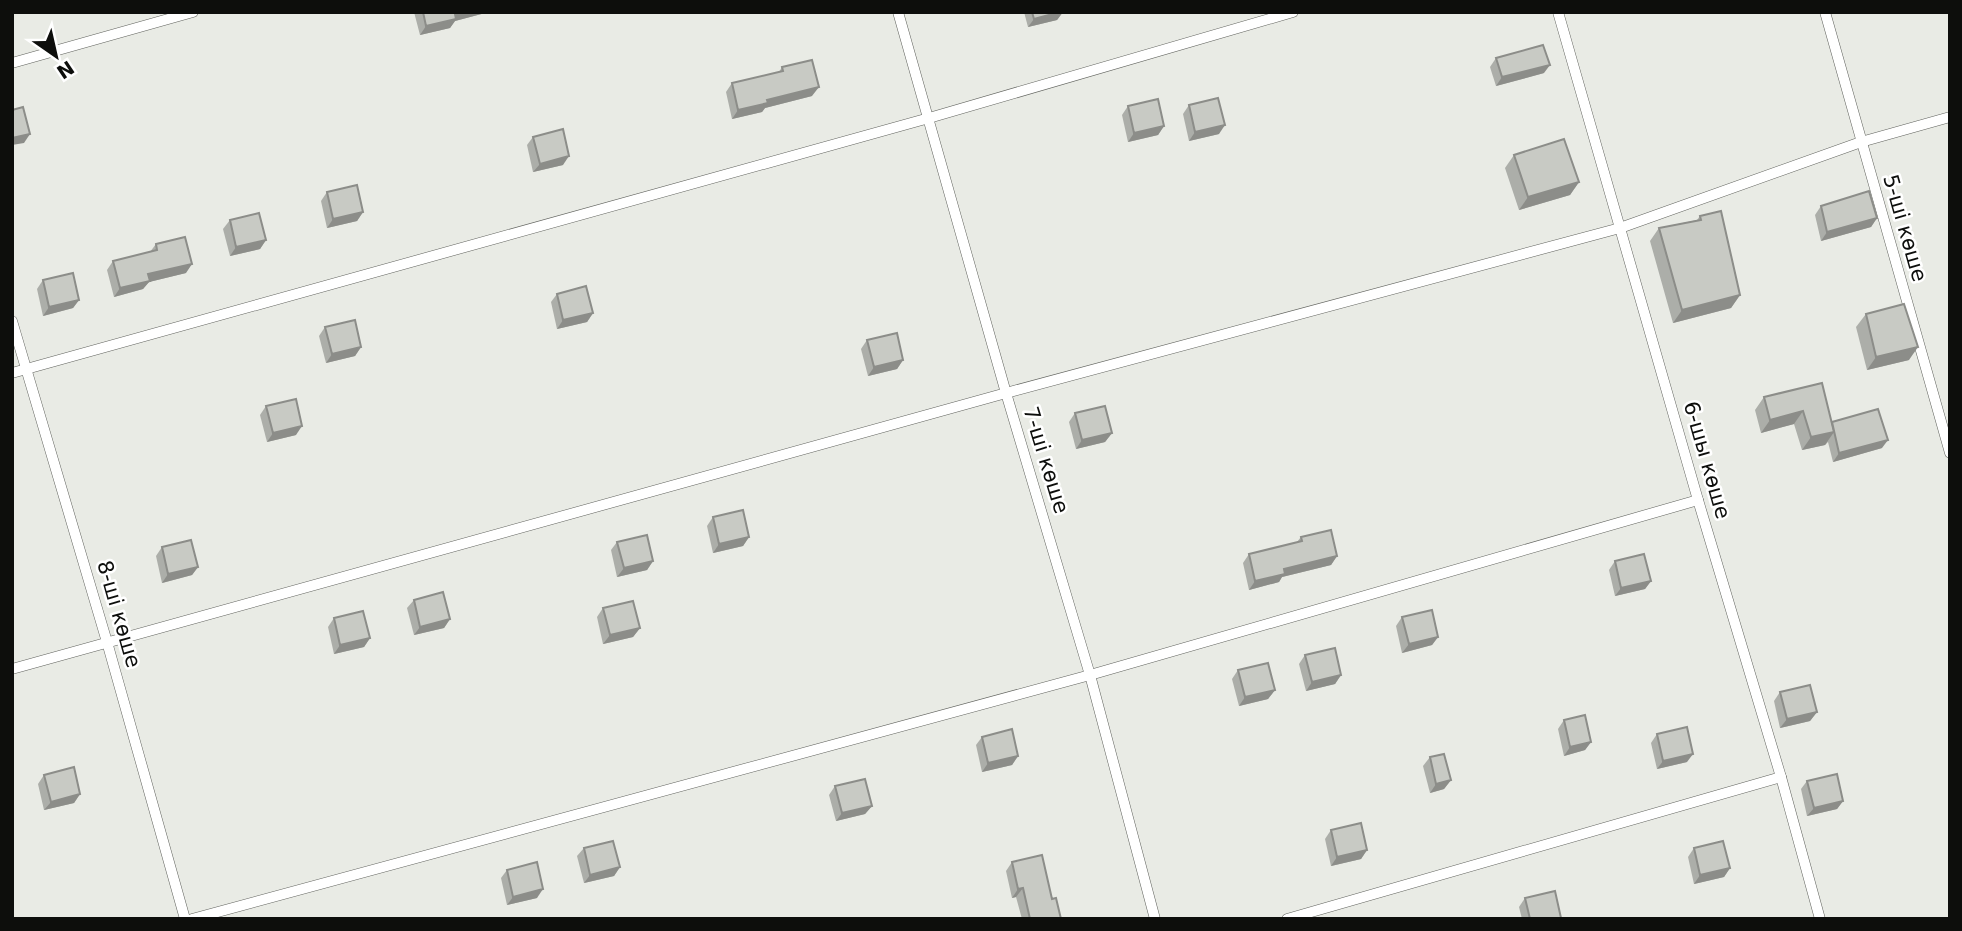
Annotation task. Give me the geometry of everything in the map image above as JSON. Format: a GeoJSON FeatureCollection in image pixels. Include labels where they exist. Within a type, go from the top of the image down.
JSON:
{"type":"FeatureCollection","features":[{"type":"Feature","properties":{"kind":"lane"},"geometry":{"type":"LineString","coordinates":[[12,63],[193,12]]}},
{"type":"Feature","properties":{"kind":"lane","name":"7-ші көше"},"geometry":{"type":"LineString","coordinates":[[898,12],[1006,393],[1090,675],[1155,919]]}},
{"type":"Feature","properties":{"kind":"lane"},"geometry":{"type":"LineString","coordinates":[[12,373],[929,118],[1293,12]]}},
{"type":"Feature","properties":{"kind":"lane","name":"6-шы көше"},"geometry":{"type":"LineString","coordinates":[[1558,12],[1698,500],[1781,777],[1819,919]]}},
{"type":"Feature","properties":{"kind":"lane","name":"5-ші көше"},"geometry":{"type":"LineString","coordinates":[[1825,12],[1950,453]]}},
{"type":"Feature","properties":{"kind":"lane"},"geometry":{"type":"LineString","coordinates":[[12,669],[1006,393],[1619,228],[1861,142],[1950,117]]}},
{"type":"Feature","properties":{"kind":"lane","name":"8-ші көше"},"geometry":{"type":"LineString","coordinates":[[12,321],[185,919]]}},
{"type":"Feature","properties":{"kind":"lane"},"geometry":{"type":"LineString","coordinates":[[192,919],[1090,675],[1698,500]]}},
{"type":"Feature","properties":{"kind":"lane"},"geometry":{"type":"LineString","coordinates":[[1287,919],[1781,777]]}},
{"type":"Feature","properties":{"kind":"building"},"geometry":{"type":"Polygon","coordinates":[[[423,12],[460,12],[455,14],[456,19],[426,26],[423,12]]]}},
{"type":"Feature","properties":{"kind":"building"},"geometry":{"type":"Polygon","coordinates":[[[1032,12],[1060,12],[1034,19],[1032,12]]]}},
{"type":"Feature","properties":{"kind":"building"},"geometry":{"type":"Polygon","coordinates":[[[1543,45],[1550,65],[1502,77],[1496,58],[1543,45]]]}},
{"type":"Feature","properties":{"kind":"building"},"geometry":{"type":"Polygon","coordinates":[[[812,60],[819,87],[738,110],[732,83],[783,71],[782,67],[812,60]]]}},
{"type":"Feature","properties":{"kind":"building"},"geometry":{"type":"Polygon","coordinates":[[[1218,98],[1225,125],[1195,132],[1189,105],[1218,98]]]}},
{"type":"Feature","properties":{"kind":"building"},"geometry":{"type":"Polygon","coordinates":[[[1158,99],[1164,126],[1134,133],[1128,106],[1158,99]]]}},
{"type":"Feature","properties":{"kind":"building"},"geometry":{"type":"Polygon","coordinates":[[[23,107],[30,134],[12,138],[12,110],[23,107]]]}},
{"type":"Feature","properties":{"kind":"building"},"geometry":{"type":"Polygon","coordinates":[[[563,129],[569,156],[540,164],[533,137],[563,129]]]}},
{"type":"Feature","properties":{"kind":"building"},"geometry":{"type":"Polygon","coordinates":[[[1564,139],[1579,182],[1528,197],[1514,155],[1564,139]]]}},
{"type":"Feature","properties":{"kind":"building"},"geometry":{"type":"Polygon","coordinates":[[[357,185],[363,212],[333,219],[327,192],[357,185]]]}},
{"type":"Feature","properties":{"kind":"building"},"geometry":{"type":"Polygon","coordinates":[[[1869,191],[1877,218],[1827,232],[1821,206],[1869,191]]]}},
{"type":"Feature","properties":{"kind":"building"},"geometry":{"type":"Polygon","coordinates":[[[1721,211],[1740,295],[1682,310],[1659,228],[1701,220],[1700,216],[1721,211]]]}},
{"type":"Feature","properties":{"kind":"building"},"geometry":{"type":"Polygon","coordinates":[[[259,213],[266,240],[236,247],[230,220],[259,213]]]}},
{"type":"Feature","properties":{"kind":"building"},"geometry":{"type":"Polygon","coordinates":[[[185,237],[192,264],[148,274],[150,281],[120,288],[113,261],[157,250],[156,244],[185,237]]]}},
{"type":"Feature","properties":{"kind":"building"},"geometry":{"type":"Polygon","coordinates":[[[73,273],[79,300],[49,307],[43,280],[73,273]]]}},
{"type":"Feature","properties":{"kind":"building"},"geometry":{"type":"Polygon","coordinates":[[[586,286],[593,313],[563,320],[557,294],[586,286]]]}},
{"type":"Feature","properties":{"kind":"building"},"geometry":{"type":"Polygon","coordinates":[[[1904,304],[1918,347],[1876,357],[1866,314],[1904,304]]]}},
{"type":"Feature","properties":{"kind":"building"},"geometry":{"type":"Polygon","coordinates":[[[355,320],[361,347],[332,354],[325,327],[355,320]]]}},
{"type":"Feature","properties":{"kind":"building"},"geometry":{"type":"Polygon","coordinates":[[[897,333],[903,360],[874,367],[867,340],[897,333]]]}},
{"type":"Feature","properties":{"kind":"building"},"geometry":{"type":"Polygon","coordinates":[[[1822,383],[1834,432],[1811,437],[1803,411],[1770,420],[1764,397],[1822,383]]]}},
{"type":"Feature","properties":{"kind":"building"},"geometry":{"type":"Polygon","coordinates":[[[296,399],[302,426],[273,433],[266,406],[296,399]]]}},
{"type":"Feature","properties":{"kind":"building"},"geometry":{"type":"Polygon","coordinates":[[[1105,406],[1112,433],[1082,440],[1075,413],[1105,406]]]}},
{"type":"Feature","properties":{"kind":"building"},"geometry":{"type":"Polygon","coordinates":[[[1878,409],[1888,440],[1839,453],[1832,422],[1878,409]]]}},
{"type":"Feature","properties":{"kind":"building"},"geometry":{"type":"Polygon","coordinates":[[[743,510],[749,537],[719,544],[713,517],[743,510]]]}},
{"type":"Feature","properties":{"kind":"building"},"geometry":{"type":"Polygon","coordinates":[[[1331,530],[1337,556],[1284,569],[1285,574],[1255,581],[1249,554],[1302,541],[1301,537],[1331,530]]]}},
{"type":"Feature","properties":{"kind":"building"},"geometry":{"type":"Polygon","coordinates":[[[647,535],[653,561],[624,568],[617,542],[647,535]]]}},
{"type":"Feature","properties":{"kind":"building"},"geometry":{"type":"Polygon","coordinates":[[[191,540],[198,567],[168,574],[162,547],[191,540]]]}},
{"type":"Feature","properties":{"kind":"building"},"geometry":{"type":"Polygon","coordinates":[[[1644,554],[1651,581],[1621,588],[1615,561],[1644,554]]]}},
{"type":"Feature","properties":{"kind":"building"},"geometry":{"type":"Polygon","coordinates":[[[443,592],[450,619],[420,627],[414,600],[443,592]]]}},
{"type":"Feature","properties":{"kind":"building"},"geometry":{"type":"Polygon","coordinates":[[[633,601],[640,628],[610,635],[603,608],[633,601]]]}},
{"type":"Feature","properties":{"kind":"building"},"geometry":{"type":"Polygon","coordinates":[[[1432,610],[1438,637],[1409,644],[1402,617],[1432,610]]]}},
{"type":"Feature","properties":{"kind":"building"},"geometry":{"type":"Polygon","coordinates":[[[363,611],[370,638],[340,645],[334,618],[363,611]]]}},
{"type":"Feature","properties":{"kind":"building"},"geometry":{"type":"Polygon","coordinates":[[[1335,648],[1341,675],[1312,682],[1305,655],[1335,648]]]}},
{"type":"Feature","properties":{"kind":"building"},"geometry":{"type":"Polygon","coordinates":[[[1268,663],[1275,690],[1245,697],[1238,670],[1268,663]]]}},
{"type":"Feature","properties":{"kind":"building"},"geometry":{"type":"Polygon","coordinates":[[[1810,685],[1817,712],[1787,719],[1780,692],[1810,685]]]}},
{"type":"Feature","properties":{"kind":"building"},"geometry":{"type":"Polygon","coordinates":[[[1585,715],[1591,742],[1570,747],[1564,720],[1585,715]]]}},
{"type":"Feature","properties":{"kind":"building"},"geometry":{"type":"Polygon","coordinates":[[[1687,727],[1693,754],[1663,761],[1657,734],[1687,727]]]}},
{"type":"Feature","properties":{"kind":"building"},"geometry":{"type":"Polygon","coordinates":[[[1012,729],[1018,756],[988,763],[982,737],[1012,729]]]}},
{"type":"Feature","properties":{"kind":"building"},"geometry":{"type":"Polygon","coordinates":[[[1444,754],[1451,780],[1436,784],[1430,757],[1444,754]]]}},
{"type":"Feature","properties":{"kind":"building"},"geometry":{"type":"Polygon","coordinates":[[[74,767],[80,794],[51,802],[44,775],[74,767]]]}},
{"type":"Feature","properties":{"kind":"building"},"geometry":{"type":"Polygon","coordinates":[[[1837,774],[1843,801],[1814,808],[1807,781],[1837,774]]]}},
{"type":"Feature","properties":{"kind":"building"},"geometry":{"type":"Polygon","coordinates":[[[865,779],[872,806],[842,813],[835,786],[865,779]]]}},
{"type":"Feature","properties":{"kind":"building"},"geometry":{"type":"Polygon","coordinates":[[[1361,823],[1367,850],[1337,857],[1331,830],[1361,823]]]}},
{"type":"Feature","properties":{"kind":"building"},"geometry":{"type":"Polygon","coordinates":[[[613,841],[620,867],[590,875],[584,848],[613,841]]]}},
{"type":"Feature","properties":{"kind":"building"},"geometry":{"type":"Polygon","coordinates":[[[1723,841],[1730,868],[1700,875],[1694,848],[1723,841]]]}},
{"type":"Feature","properties":{"kind":"building"},"geometry":{"type":"Polygon","coordinates":[[[1042,855],[1052,899],[1056,898],[1061,919],[1030,919],[1023,888],[1018,889],[1012,862],[1042,855]]]}},
{"type":"Feature","properties":{"kind":"building"},"geometry":{"type":"Polygon","coordinates":[[[537,862],[543,889],[513,897],[507,870],[537,862]]]}},
{"type":"Feature","properties":{"kind":"building"},"geometry":{"type":"Polygon","coordinates":[[[1555,891],[1561,918],[1530,919],[1525,898],[1555,891]]]}}]}
